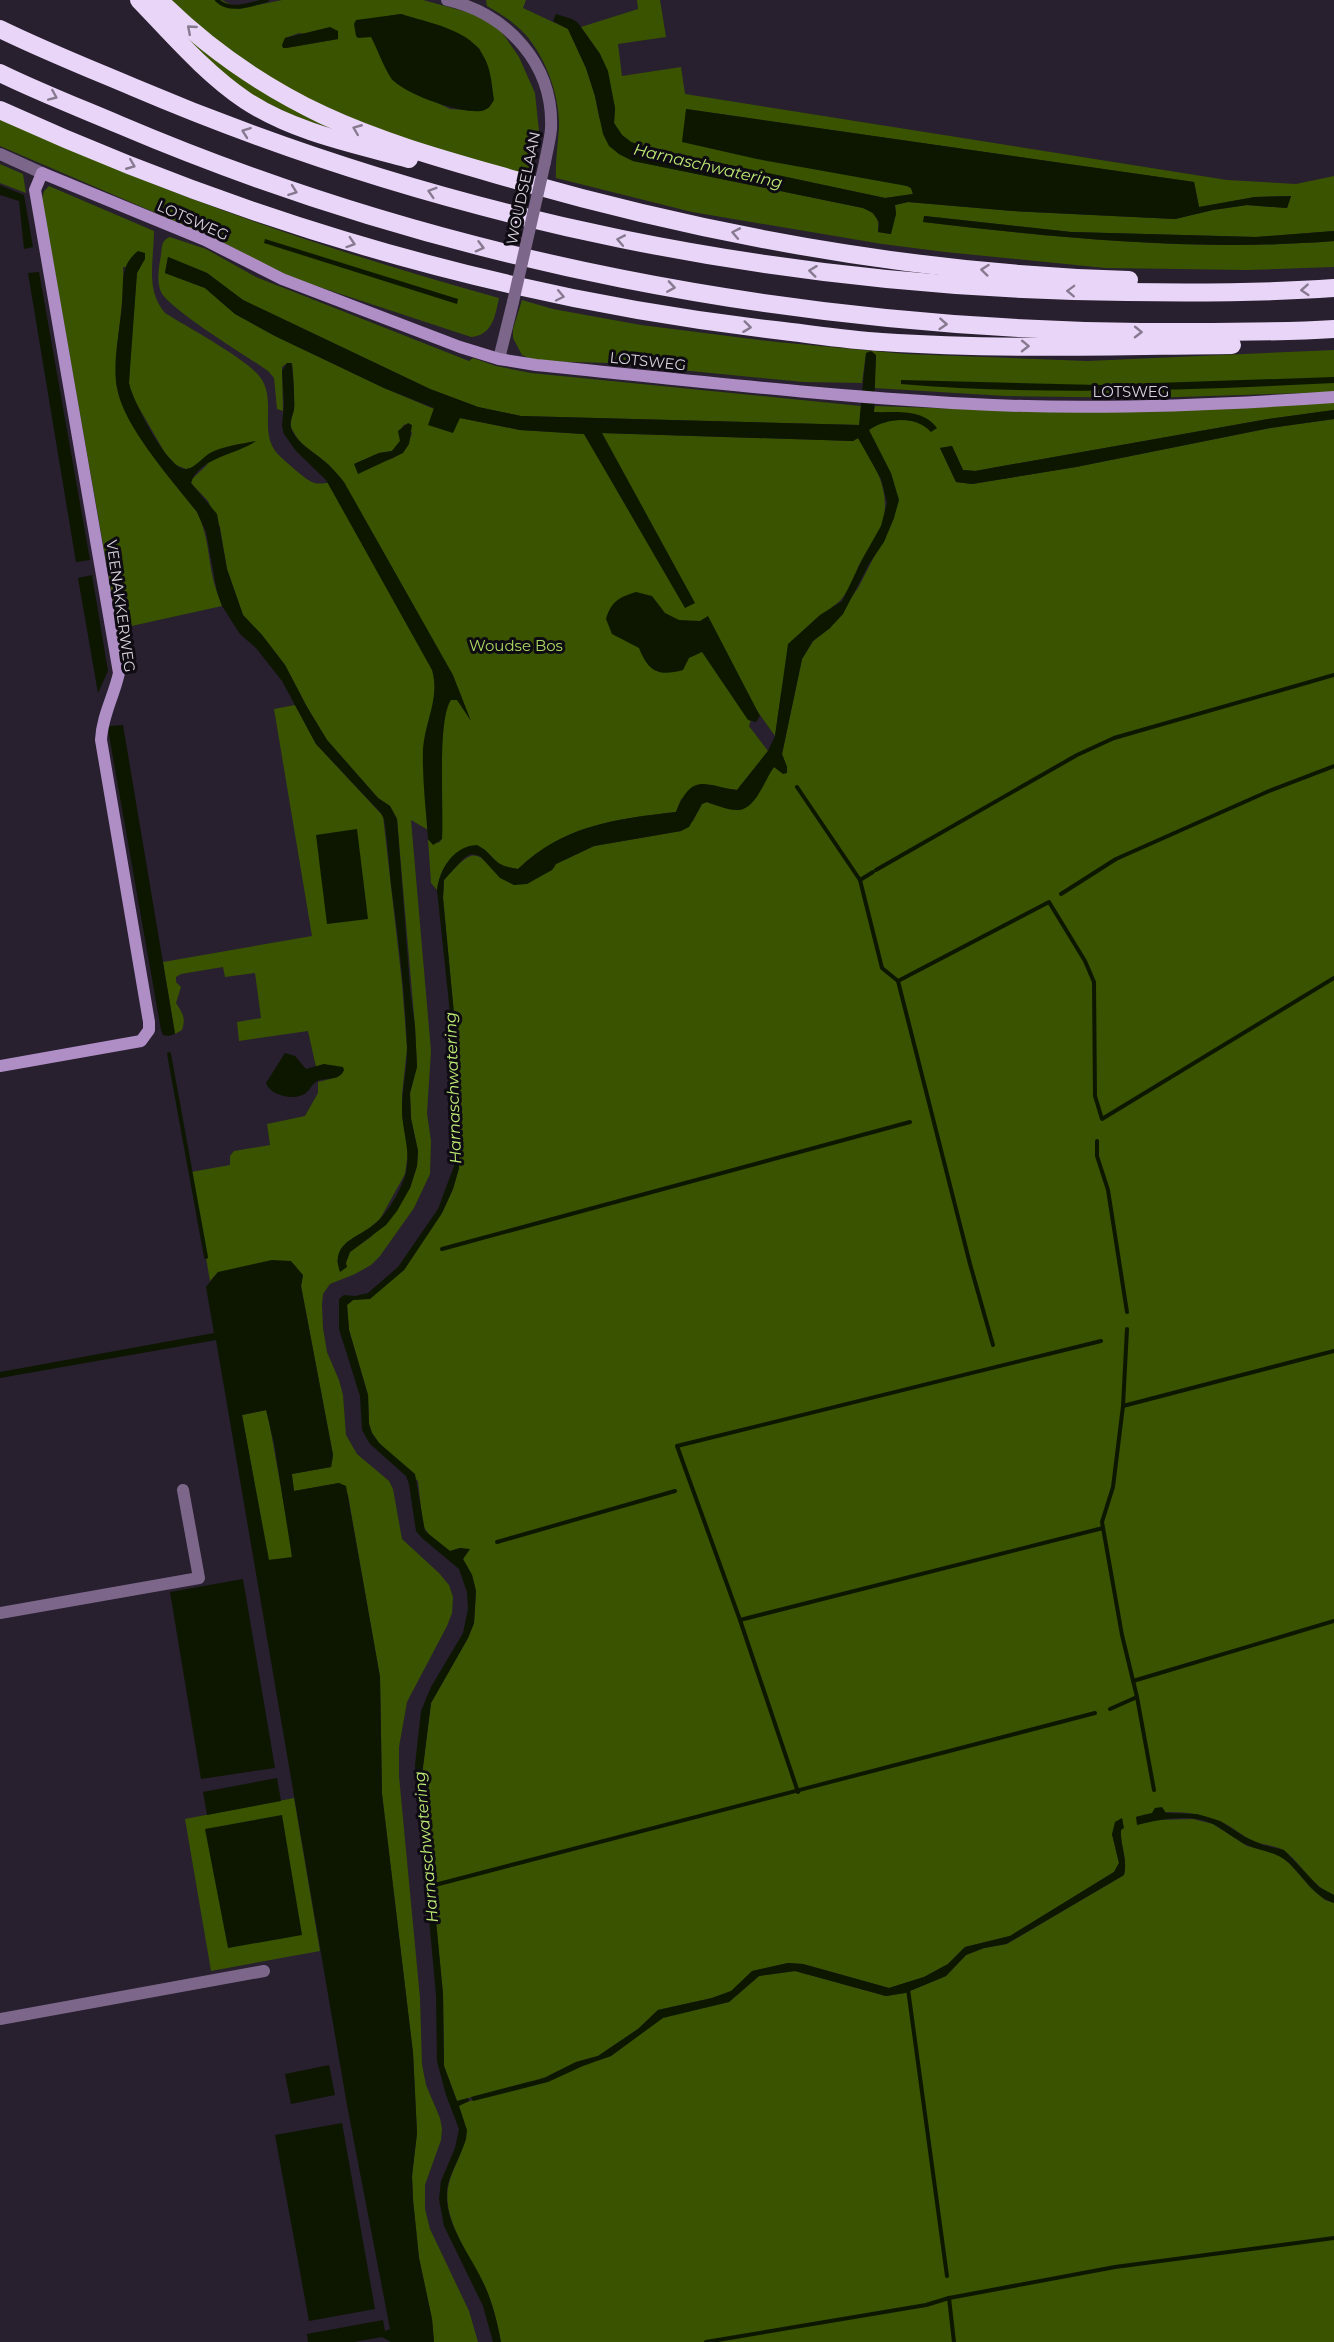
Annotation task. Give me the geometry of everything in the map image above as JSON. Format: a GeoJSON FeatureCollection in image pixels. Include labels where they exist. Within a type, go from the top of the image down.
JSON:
{"type":"FeatureCollection","features":[{"type":"Feature","properties":{"kind":"highway"},"geometry":{"type":"LineString","coordinates":[[139,0],[216,79],[247,101],[272,114],[315,132],[487,182],[533,185]]}},
{"type":"Feature","properties":{"kind":"highway"},"geometry":{"type":"LineString","coordinates":[[159,0],[200,38],[236,65],[258,80],[325,116],[442,158],[533,185],[689,223],[891,259],[1048,276],[1190,282],[1276,292]]}},
{"type":"Feature","properties":{"kind":"highway"},"geometry":{"type":"LineString","coordinates":[[0,29],[27,43],[193,113],[318,158],[543,223],[623,240],[742,261],[880,280],[995,289],[1078,292],[1276,292],[1334,288]]}},
{"type":"Feature","properties":{"kind":"highway"},"geometry":{"type":"LineString","coordinates":[[0,73],[182,151],[307,195],[532,261],[617,279],[876,318],[1047,330],[1291,332],[1334,329]]}},
{"type":"Feature","properties":{"kind":"highway"},"geometry":{"type":"LineString","coordinates":[[1,110],[114,159],[211,196],[364,247],[527,289],[648,313],[737,326],[873,341],[1074,347],[1241,345],[1291,332]]}},
{"type":"Feature","properties":{"kind":"street","name":"WOUDSELAAN"},"geometry":{"type":"LineString","coordinates":[[447,0],[481,5],[517,38],[537,65],[548,97],[551,129],[545,162],[499,359]]}},
{"type":"Feature","properties":{"kind":"street","name":"LOTSWEG"},"geometry":{"type":"LineString","coordinates":[[0,154],[206,240],[282,279],[460,347],[499,359],[536,365],[882,399],[995,405],[1180,406],[1334,397]]}},
{"type":"Feature","properties":{"kind":"street","name":"VEENAKKERWEG"},"geometry":{"type":"LineString","coordinates":[[0,1066],[141,1041],[148,1030],[149,1022],[101,740],[102,722],[116,688],[119,673],[35,190],[42,173]]}},
{"type":"Feature","properties":{"kind":"street"},"geometry":{"type":"LineString","coordinates":[[0,1613],[199,1578],[183,1490]]}},
{"type":"Feature","properties":{"kind":"street"},"geometry":{"type":"LineString","coordinates":[[0,2019],[264,1971]]}},
{"type":"Feature","properties":{"kind":"green space"},"geometry":{"type":"Polygon","coordinates":[[[154,0],[348,134],[296,117],[226,83],[154,0]]]}},
{"type":"Feature","properties":{"kind":"green space"},"geometry":{"type":"Polygon","coordinates":[[[165,0],[222,0],[239,9],[282,0],[423,0],[478,15],[496,26],[506,38],[519,57],[535,93],[539,131],[529,181],[429,151],[256,77],[165,0]],[[401,14],[389,16],[371,36],[392,80],[450,109],[481,111],[490,107],[480,49],[451,31],[401,14]],[[299,33],[285,38],[286,48],[338,39],[299,33]]]}},
{"type":"Feature","properties":{"kind":"green space"},"geometry":{"type":"Polygon","coordinates":[[[486,0],[526,0],[523,8],[568,29],[586,68],[609,145],[619,154],[633,161],[863,208],[876,217],[878,232],[890,234],[896,214],[895,205],[908,202],[1013,211],[1175,219],[1247,205],[1287,208],[1291,196],[1255,197],[1199,207],[1194,182],[686,109],[907,186],[911,188],[913,194],[885,198],[644,147],[631,142],[622,135],[614,123],[615,108],[600,54],[581,27],[638,9],[637,0],[660,0],[666,37],[618,44],[622,76],[681,67],[685,94],[1227,180],[1296,184],[1334,176],[1334,231],[1256,237],[1071,232],[925,216],[924,222],[1128,242],[1231,245],[1334,241],[1334,267],[1247,270],[1105,268],[945,252],[882,244],[692,212],[556,178],[559,115],[549,75],[529,39],[513,23],[487,6],[486,0]]]}},
{"type":"Feature","properties":{"kind":"green space"},"geometry":{"type":"Polygon","coordinates":[[[0,118],[122,171],[246,219],[372,261],[499,298],[492,324],[484,333],[471,337],[280,274],[221,241],[0,146],[0,118]]]}},
{"type":"Feature","properties":{"kind":"green space"},"geometry":{"type":"Polygon","coordinates":[[[0,164],[23,174],[26,193],[0,183],[0,164]]]}},
{"type":"Feature","properties":{"kind":"green space","name":"Woudse Bos"},"geometry":{"type":"Polygon","coordinates":[[[49,186],[154,231],[152,274],[155,295],[159,304],[165,313],[243,361],[260,377],[267,395],[271,443],[282,458],[315,483],[342,480],[328,464],[302,444],[292,428],[294,385],[292,363],[287,363],[282,367],[283,411],[277,409],[274,378],[268,371],[193,321],[167,300],[161,292],[159,269],[162,244],[167,238],[206,249],[256,277],[469,361],[473,358],[496,366],[531,373],[861,406],[860,425],[521,416],[478,407],[430,389],[243,300],[207,273],[168,257],[165,273],[205,288],[235,314],[275,336],[434,409],[429,425],[460,418],[520,430],[584,434],[602,464],[601,433],[853,441],[858,438],[876,469],[883,490],[885,512],[880,529],[842,599],[832,607],[781,694],[775,736],[755,708],[749,726],[768,751],[737,790],[730,789],[681,799],[676,812],[612,822],[572,833],[536,854],[518,869],[501,866],[484,849],[470,846],[447,864],[441,874],[437,890],[431,883],[428,839],[433,844],[440,842],[442,838],[411,820],[431,1051],[427,1113],[431,1141],[430,1174],[414,1208],[380,1256],[371,1265],[355,1274],[330,1284],[323,1294],[323,1328],[327,1352],[343,1395],[346,1435],[357,1454],[389,1481],[393,1489],[402,1539],[439,1573],[449,1585],[453,1597],[452,1613],[447,1626],[407,1702],[399,1747],[399,1776],[420,1998],[422,2064],[426,2085],[440,2118],[442,2129],[441,2140],[425,2185],[425,2209],[430,2229],[469,2311],[478,2342],[434,2342],[432,2319],[419,2258],[412,2176],[417,2133],[413,2053],[382,1794],[380,1677],[348,1495],[339,1483],[294,1491],[291,1474],[331,1467],[333,1455],[301,1286],[303,1275],[218,1272],[210,1281],[191,1172],[230,1165],[230,1156],[234,1151],[270,1145],[267,1124],[305,1116],[318,1093],[318,1082],[338,1077],[324,1064],[316,1067],[308,1031],[239,1041],[237,1022],[261,1018],[255,973],[225,977],[223,967],[181,974],[176,977],[176,982],[181,987],[176,1003],[184,1022],[182,1030],[175,1034],[163,962],[312,936],[274,709],[295,705],[316,744],[383,816],[402,983],[407,1048],[402,1095],[402,1115],[408,1152],[405,1174],[380,1219],[347,1242],[337,1261],[341,1272],[350,1252],[372,1236],[410,1188],[417,1166],[418,1151],[411,1118],[410,1093],[417,1066],[415,1027],[397,819],[390,806],[378,798],[327,740],[285,665],[243,615],[227,569],[220,527],[208,501],[191,483],[192,479],[208,464],[186,469],[176,465],[165,453],[131,394],[130,352],[137,273],[140,267],[123,267],[123,295],[116,364],[119,394],[135,430],[197,512],[205,533],[214,582],[222,606],[118,629],[42,199],[44,191],[49,186]],[[405,424],[402,427],[400,441],[392,451],[379,453],[354,464],[382,461],[397,456],[403,451],[412,433],[405,424]]]}},
{"type":"Feature","properties":{"kind":"green space"},"geometry":{"type":"Polygon","coordinates":[[[522,300],[553,309],[641,325],[777,342],[906,354],[1087,361],[1334,350],[1334,392],[1147,398],[1005,396],[874,388],[876,355],[866,353],[862,383],[803,382],[609,363],[535,361],[522,355],[513,338],[513,329],[522,300]]]}},
{"type":"Feature","properties":{"kind":"green space"},"geometry":{"type":"Polygon","coordinates":[[[1334,401],[1334,410],[1268,419],[975,471],[963,470],[952,446],[940,448],[956,482],[972,484],[1076,467],[1270,428],[1334,419],[1334,1895],[1320,1887],[1283,1850],[1255,1842],[1219,1821],[1177,1812],[1136,1817],[1155,1820],[1193,1819],[1213,1824],[1247,1846],[1278,1854],[1311,1888],[1325,1900],[1334,1903],[1334,2342],[501,2342],[489,2296],[458,2235],[448,2206],[450,2180],[464,2136],[458,2105],[534,2081],[457,2101],[444,2066],[443,1994],[422,1775],[431,1703],[468,1638],[474,1623],[476,1591],[472,1575],[463,1559],[469,1550],[460,1548],[450,1551],[430,1536],[423,1526],[418,1481],[379,1443],[372,1433],[369,1424],[368,1395],[349,1330],[347,1305],[353,1300],[370,1298],[404,1270],[442,1213],[453,1189],[459,1168],[454,1106],[457,1046],[443,898],[444,880],[466,858],[474,855],[480,857],[514,885],[552,870],[556,864],[594,846],[681,831],[693,821],[702,804],[706,802],[725,808],[766,778],[774,767],[780,771],[787,767],[782,754],[802,659],[813,641],[830,628],[858,588],[894,518],[869,430],[875,406],[1051,412],[1334,401]],[[1122,1818],[1112,1834],[1119,1863],[1114,1872],[1010,1936],[965,1947],[948,1964],[924,1977],[889,1988],[803,1964],[788,1963],[753,1971],[732,1991],[712,1998],[658,2010],[638,2029],[598,2056],[576,2062],[547,2076],[611,2056],[663,2017],[729,2002],[759,1976],[795,1971],[886,1996],[905,1993],[946,1976],[966,1955],[984,1948],[1007,1944],[1124,1875],[1122,1818]]]}},
{"type":"Feature","properties":{"kind":"green space"},"geometry":{"type":"Polygon","coordinates":[[[267,1410],[292,1558],[268,1560],[242,1415],[267,1410]]]}},
{"type":"Feature","properties":{"kind":"green space"},"geometry":{"type":"Polygon","coordinates":[[[294,1798],[320,1951],[211,1971],[185,1819],[294,1798]]]}},
{"type":"Feature","properties":{"kind":"water"},"geometry":{"type":"Polygon","coordinates":[[[401,14],[460,34],[479,49],[487,63],[491,79],[494,100],[489,107],[472,111],[433,102],[407,90],[391,78],[371,37],[358,38],[354,24],[356,20],[401,14]]]}},
{"type":"Feature","properties":{"kind":"water","name":"Harnaschwatering"},"geometry":{"type":"Polygon","coordinates":[[[556,14],[578,23],[600,54],[608,71],[615,108],[614,123],[622,135],[631,142],[645,147],[885,198],[913,194],[911,188],[907,186],[757,159],[682,142],[686,109],[1194,182],[1199,207],[1255,197],[1291,196],[1287,208],[1247,205],[1175,219],[1013,211],[908,202],[895,205],[896,214],[891,234],[878,232],[879,222],[873,213],[863,208],[633,161],[619,154],[609,146],[603,134],[586,68],[568,29],[553,21],[556,14]]]}},
{"type":"Feature","properties":{"kind":"water"},"geometry":{"type":"Polygon","coordinates":[[[330,27],[338,31],[338,39],[283,48],[285,38],[330,27]]]}},
{"type":"Feature","properties":{"kind":"water"},"geometry":{"type":"Polygon","coordinates":[[[0,185],[24,195],[33,247],[24,249],[19,201],[0,195],[0,185]]]}},
{"type":"Feature","properties":{"kind":"water"},"geometry":{"type":"Polygon","coordinates":[[[924,216],[1071,232],[1256,237],[1334,231],[1334,241],[1231,245],[1128,242],[923,222],[924,216]]]}},
{"type":"Feature","properties":{"kind":"water"},"geometry":{"type":"Polygon","coordinates":[[[265,239],[458,299],[457,304],[264,243],[265,239]]]}},
{"type":"Feature","properties":{"kind":"water"},"geometry":{"type":"Polygon","coordinates":[[[138,251],[145,253],[145,259],[137,273],[129,383],[137,404],[152,434],[179,467],[190,468],[215,451],[256,441],[202,467],[195,474],[191,483],[217,514],[227,569],[243,615],[285,665],[327,740],[378,798],[390,806],[397,819],[415,1027],[417,1067],[410,1093],[411,1119],[418,1151],[417,1166],[410,1188],[397,1211],[386,1225],[350,1252],[347,1267],[340,1272],[338,1261],[343,1246],[372,1226],[383,1215],[399,1191],[407,1164],[402,1109],[407,1054],[405,1008],[384,819],[381,813],[316,744],[282,681],[256,648],[240,634],[222,606],[217,592],[206,532],[197,512],[150,453],[121,403],[115,368],[124,275],[128,263],[138,251]]]}},
{"type":"Feature","properties":{"kind":"water","name":"Harnaschwatering"},"geometry":{"type":"Polygon","coordinates":[[[168,257],[207,273],[243,300],[430,389],[478,407],[521,416],[859,425],[866,353],[871,351],[876,355],[874,412],[916,414],[924,417],[937,428],[931,432],[917,423],[901,420],[884,423],[869,430],[891,473],[899,500],[884,542],[869,564],[843,614],[813,641],[802,659],[782,754],[787,773],[783,774],[774,767],[755,799],[745,808],[731,810],[707,802],[702,804],[689,827],[681,831],[594,846],[556,864],[552,870],[527,884],[514,885],[500,878],[480,856],[471,854],[464,858],[444,880],[443,898],[457,1046],[454,1106],[459,1168],[453,1189],[442,1213],[404,1270],[370,1299],[353,1300],[347,1305],[349,1330],[368,1395],[369,1424],[372,1433],[379,1443],[415,1474],[425,1531],[450,1551],[460,1548],[470,1549],[463,1559],[472,1575],[476,1591],[474,1623],[468,1638],[431,1703],[422,1775],[443,1994],[444,2066],[457,2101],[468,2098],[469,2101],[459,2106],[467,2130],[466,2139],[450,2179],[447,2203],[458,2237],[489,2295],[501,2342],[493,2342],[483,2306],[444,2226],[439,2199],[441,2181],[455,2148],[459,2129],[446,2095],[437,2061],[436,1995],[415,1765],[421,1711],[431,1687],[463,1633],[468,1609],[467,1592],[459,1569],[416,1531],[406,1476],[370,1444],[362,1430],[360,1396],[339,1329],[339,1299],[344,1295],[355,1296],[368,1293],[398,1267],[438,1209],[454,1166],[448,1104],[450,1013],[437,890],[441,874],[449,860],[461,850],[477,845],[498,863],[518,869],[535,854],[572,833],[611,822],[676,812],[682,799],[694,786],[707,784],[737,790],[768,751],[775,736],[788,644],[820,615],[842,601],[881,526],[887,503],[881,479],[858,438],[853,441],[602,433],[695,603],[685,608],[584,434],[520,430],[460,418],[453,433],[428,425],[434,408],[384,388],[275,336],[235,314],[205,288],[165,273],[168,257]]]}},
{"type":"Feature","properties":{"kind":"water"},"geometry":{"type":"Polygon","coordinates":[[[39,272],[90,560],[76,562],[28,273],[39,272]]]}},
{"type":"Feature","properties":{"kind":"water"},"geometry":{"type":"Polygon","coordinates":[[[287,363],[291,363],[293,378],[294,412],[290,423],[293,433],[330,466],[344,482],[453,675],[471,721],[457,700],[451,700],[444,726],[442,839],[433,845],[428,839],[423,760],[424,738],[434,690],[432,670],[326,480],[296,451],[284,434],[282,371],[287,363]]]}},
{"type":"Feature","properties":{"kind":"water"},"geometry":{"type":"Polygon","coordinates":[[[1334,377],[1334,383],[1118,391],[1009,390],[901,384],[901,380],[1098,385],[1334,377]]]}},
{"type":"Feature","properties":{"kind":"water"},"geometry":{"type":"Polygon","coordinates":[[[1334,410],[1334,419],[1270,428],[1076,467],[972,484],[956,482],[940,448],[952,446],[963,470],[975,471],[1268,419],[1334,410]]]}},
{"type":"Feature","properties":{"kind":"water"},"geometry":{"type":"Polygon","coordinates":[[[408,423],[412,425],[409,444],[403,453],[358,474],[354,464],[379,453],[392,451],[400,441],[398,431],[408,423]]]}},
{"type":"Feature","properties":{"kind":"water"},"geometry":{"type":"Polygon","coordinates":[[[92,575],[108,671],[98,693],[78,578],[92,575]]]}},
{"type":"Feature","properties":{"kind":"water"},"geometry":{"type":"Polygon","coordinates":[[[636,592],[652,596],[665,613],[679,620],[700,621],[708,616],[760,716],[756,722],[748,720],[702,652],[689,658],[683,670],[660,672],[650,667],[639,648],[612,634],[606,619],[610,608],[620,598],[636,592]]]}},
{"type":"Feature","properties":{"kind":"water"},"geometry":{"type":"Polygon","coordinates":[[[123,725],[175,1034],[169,1036],[163,1035],[161,1030],[108,729],[110,726],[123,725]]]}},
{"type":"Feature","properties":{"kind":"water"},"geometry":{"type":"Polygon","coordinates":[[[357,829],[368,919],[327,924],[316,835],[357,829]]]}},
{"type":"Feature","properties":{"kind":"water"},"geometry":{"type":"Polygon","coordinates":[[[285,1053],[295,1056],[306,1069],[324,1064],[343,1067],[344,1070],[337,1077],[318,1081],[303,1095],[284,1096],[268,1088],[266,1083],[285,1053]]]}},
{"type":"Feature","properties":{"kind":"water"},"geometry":{"type":"Polygon","coordinates":[[[272,1260],[291,1261],[303,1275],[301,1286],[333,1455],[331,1467],[292,1474],[294,1491],[339,1483],[346,1486],[380,1677],[382,1794],[413,2053],[417,2133],[412,2176],[413,2200],[419,2258],[432,2319],[434,2342],[391,2342],[382,2337],[354,2342],[308,2342],[307,2334],[383,2320],[385,2331],[390,2329],[347,2105],[216,1340],[0,1378],[0,1372],[214,1333],[206,1287],[218,1272],[272,1260]],[[266,1410],[242,1415],[269,1560],[292,1557],[274,1443],[266,1410]]]}},
{"type":"Feature","properties":{"kind":"water"},"geometry":{"type":"Polygon","coordinates":[[[243,1579],[275,1768],[201,1779],[170,1592],[243,1579]]]}},
{"type":"Feature","properties":{"kind":"water"},"geometry":{"type":"Polygon","coordinates":[[[277,1778],[281,1801],[207,1815],[203,1792],[277,1778]]]}},
{"type":"Feature","properties":{"kind":"water"},"geometry":{"type":"Polygon","coordinates":[[[1162,1807],[1166,1813],[1197,1814],[1220,1821],[1245,1837],[1263,1845],[1284,1850],[1319,1887],[1334,1895],[1334,1903],[1314,1891],[1284,1859],[1247,1845],[1206,1821],[1176,1818],[1137,1825],[1136,1817],[1152,1813],[1155,1808],[1162,1807]]]}},
{"type":"Feature","properties":{"kind":"water"},"geometry":{"type":"Polygon","coordinates":[[[282,1815],[302,1935],[228,1948],[205,1829],[282,1815]]]}},
{"type":"Feature","properties":{"kind":"water"},"geometry":{"type":"Polygon","coordinates":[[[1122,1818],[1124,1875],[1006,1944],[984,1948],[966,1955],[946,1976],[905,1993],[886,1996],[795,1971],[759,1976],[729,2002],[663,2018],[611,2056],[548,2082],[473,2101],[471,2097],[544,2078],[576,2062],[598,2056],[638,2029],[658,2010],[712,1998],[731,1991],[752,1971],[788,1963],[803,1964],[889,1988],[924,1977],[948,1964],[965,1947],[1010,1936],[1114,1872],[1119,1863],[1112,1834],[1115,1822],[1122,1818]]]}},
{"type":"Feature","properties":{"kind":"water"},"geometry":{"type":"Polygon","coordinates":[[[329,2065],[335,2095],[291,2104],[285,2074],[329,2065]]]}},
{"type":"Feature","properties":{"kind":"water"},"geometry":{"type":"Polygon","coordinates":[[[342,2123],[375,2309],[309,2321],[275,2135],[342,2123]]]}},
{"type":"Feature","properties":{"kind":"waterway"},"geometry":{"type":"LineString","coordinates":[[217,0],[222,4],[235,7],[267,0]]}},
{"type":"Feature","properties":{"kind":"waterway"},"geometry":{"type":"LineString","coordinates":[[876,870],[1077,755],[1114,738],[1334,675]]}},
{"type":"Feature","properties":{"kind":"waterway"},"geometry":{"type":"LineString","coordinates":[[1061,894],[1116,859],[1269,791],[1334,766]]}},
{"type":"Feature","properties":{"kind":"waterway"},"geometry":{"type":"LineString","coordinates":[[797,787],[860,880],[882,968],[898,981],[993,1345]]}},
{"type":"Feature","properties":{"kind":"waterway"},"geometry":{"type":"LineString","coordinates":[[860,880],[873,872]]}},
{"type":"Feature","properties":{"kind":"waterway"},"geometry":{"type":"LineString","coordinates":[[898,981],[1049,902],[1085,961],[1094,982],[1095,1096],[1102,1119],[1334,978]]}},
{"type":"Feature","properties":{"kind":"waterway"},"geometry":{"type":"LineString","coordinates":[[169,1054],[206,1257]]}},
{"type":"Feature","properties":{"kind":"waterway"},"geometry":{"type":"LineString","coordinates":[[442,1249],[910,1122]]}},
{"type":"Feature","properties":{"kind":"waterway"},"geometry":{"type":"LineString","coordinates":[[1097,1141],[1097,1156],[1108,1190],[1127,1312]]}},
{"type":"Feature","properties":{"kind":"waterway"},"geometry":{"type":"LineString","coordinates":[[1127,1329],[1123,1406],[1113,1487],[1102,1522],[1122,1635],[1137,1697],[1154,1790]]}},
{"type":"Feature","properties":{"kind":"waterway"},"geometry":{"type":"LineString","coordinates":[[798,1792],[740,1620],[677,1446],[1101,1341]]}},
{"type":"Feature","properties":{"kind":"waterway"},"geometry":{"type":"LineString","coordinates":[[1123,1406],[1334,1351]]}},
{"type":"Feature","properties":{"kind":"waterway"},"geometry":{"type":"LineString","coordinates":[[497,1542],[675,1491]]}},
{"type":"Feature","properties":{"kind":"waterway"},"geometry":{"type":"LineString","coordinates":[[740,1620],[1103,1528]]}},
{"type":"Feature","properties":{"kind":"waterway"},"geometry":{"type":"LineString","coordinates":[[1133,1681],[1334,1621]]}},
{"type":"Feature","properties":{"kind":"waterway"},"geometry":{"type":"LineString","coordinates":[[1110,1709],[1137,1697]]}},
{"type":"Feature","properties":{"kind":"waterway","name":"Harnaschwatering"},"geometry":{"type":"LineString","coordinates":[[431,1886],[1095,1713]]}},
{"type":"Feature","properties":{"kind":"waterway"},"geometry":{"type":"LineString","coordinates":[[908,1989],[947,2276]]}},
{"type":"Feature","properties":{"kind":"waterway"},"geometry":{"type":"LineString","coordinates":[[706,2342],[926,2305],[949,2298],[1115,2267],[1334,2238]]}},
{"type":"Feature","properties":{"kind":"waterway"},"geometry":{"type":"LineString","coordinates":[[949,2298],[954,2342]]}}]}
